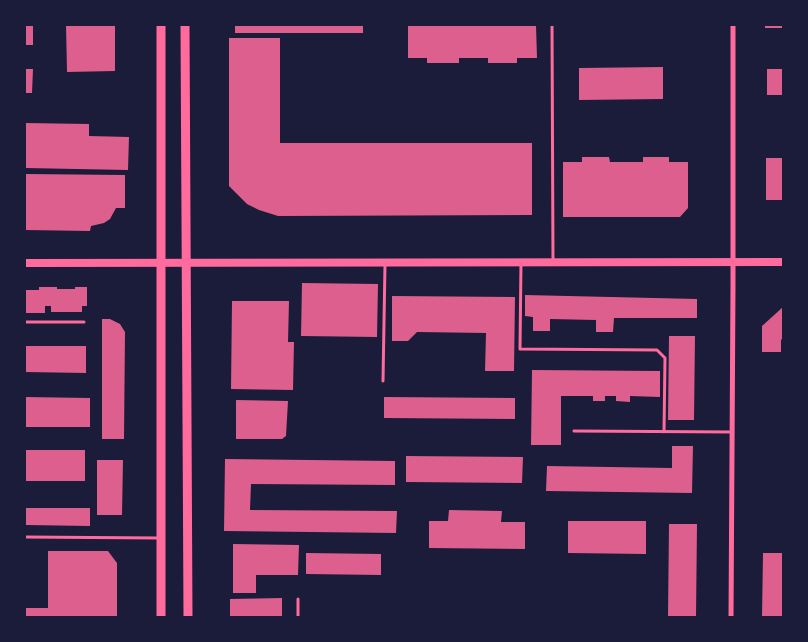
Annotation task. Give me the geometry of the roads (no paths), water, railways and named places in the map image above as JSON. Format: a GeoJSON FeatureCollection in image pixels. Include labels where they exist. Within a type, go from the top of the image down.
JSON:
{"type":"FeatureCollection","features":[{"type":"Feature","properties":{"kind":"main road"},"geometry":{"type":"LineString","coordinates":[[161,25],[161,617]]}},
{"type":"Feature","properties":{"kind":"main road"},"geometry":{"type":"LineString","coordinates":[[185,25],[188,617]]}},
{"type":"Feature","properties":{"kind":"street"},"geometry":{"type":"LineString","coordinates":[[731,617],[733,25]]}},
{"type":"Feature","properties":{"kind":"street"},"geometry":{"type":"LineString","coordinates":[[25,263],[783,262]]}},
{"type":"Feature","properties":{"kind":"lane"},"geometry":{"type":"LineString","coordinates":[[552,25],[553,262]]}},
{"type":"Feature","properties":{"kind":"lane"},"geometry":{"type":"LineString","coordinates":[[384,262],[384,381]]}},
{"type":"Feature","properties":{"kind":"lane"},"geometry":{"type":"LineString","coordinates":[[520,262],[520,349],[657,350],[665,358],[664,432]]}},
{"type":"Feature","properties":{"kind":"lane"},"geometry":{"type":"LineString","coordinates":[[25,322],[84,322]]}},
{"type":"Feature","properties":{"kind":"lane"},"geometry":{"type":"LineString","coordinates":[[574,431],[732,432]]}},
{"type":"Feature","properties":{"kind":"lane"},"geometry":{"type":"LineString","coordinates":[[25,537],[161,538]]}},
{"type":"Feature","properties":{"kind":"lane"},"geometry":{"type":"LineString","coordinates":[[298,599],[298,617]]}}]}
